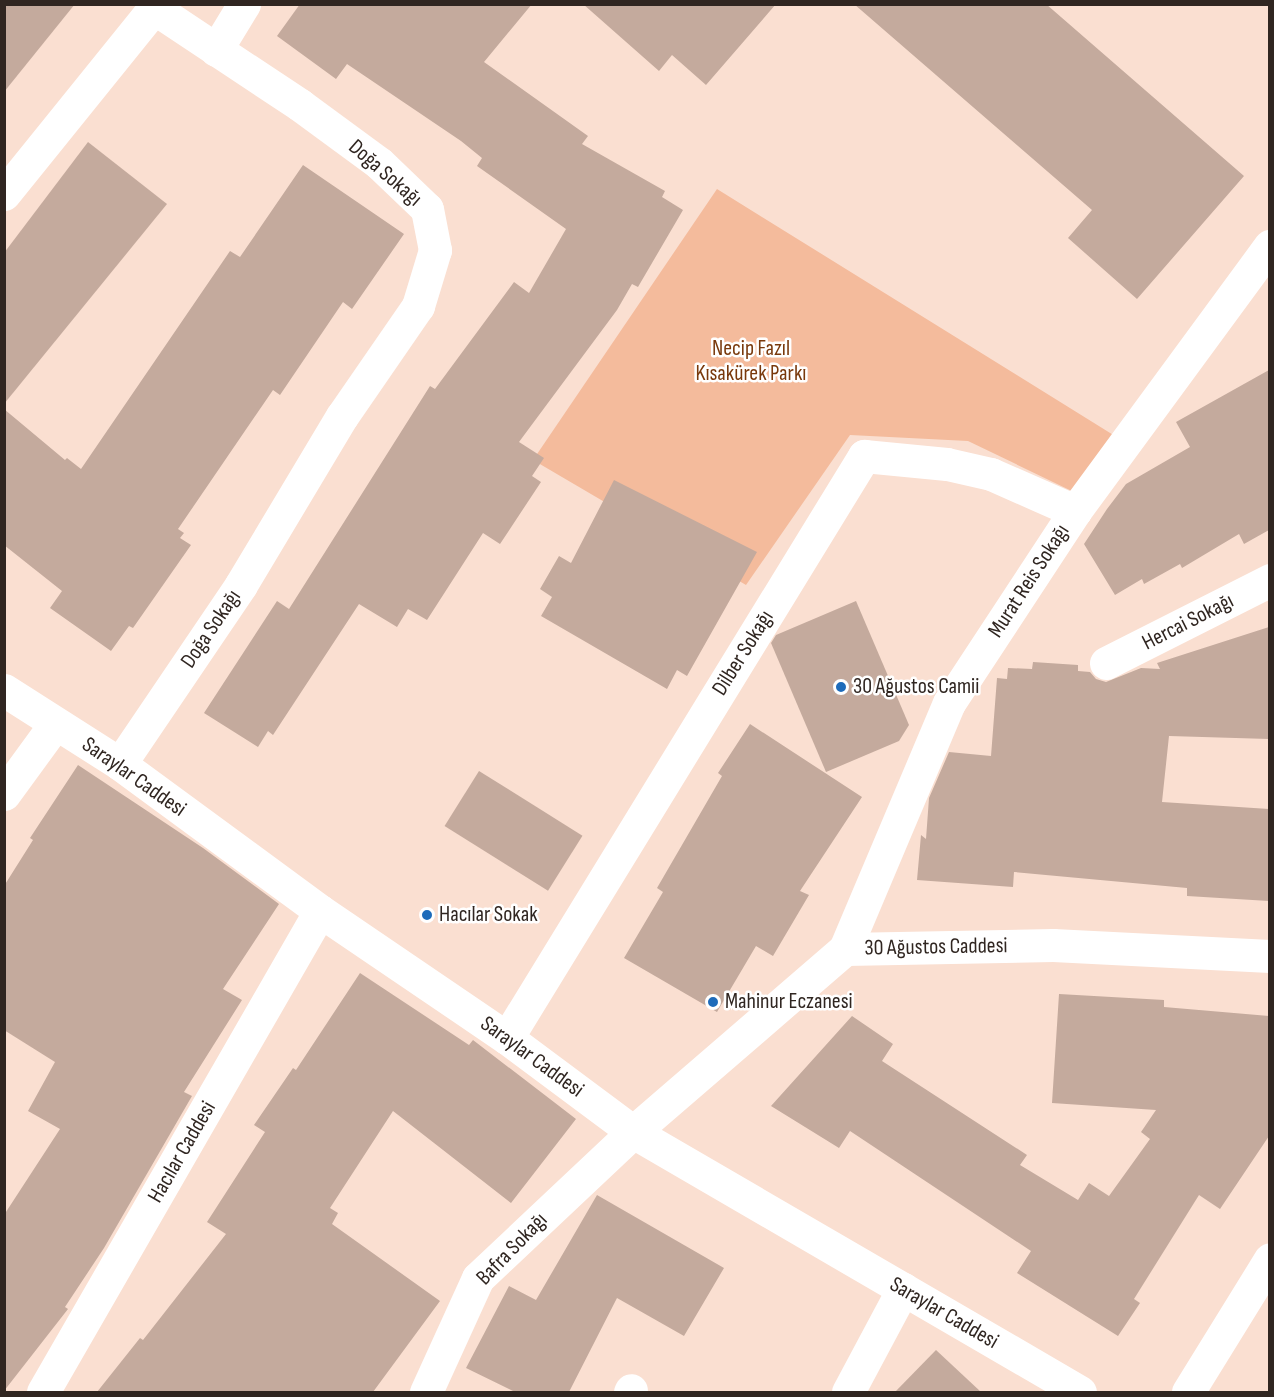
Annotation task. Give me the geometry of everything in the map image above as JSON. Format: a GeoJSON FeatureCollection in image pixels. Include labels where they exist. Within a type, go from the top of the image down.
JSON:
{"type":"FeatureCollection","features":[{"type":"Feature","properties":{"kind":"street"},"geometry":{"type":"LineString","coordinates":[[216,50],[244,4]]}},
{"type":"Feature","properties":{"kind":"street","name":"Doğa Sokağı"},"geometry":{"type":"LineString","coordinates":[[4,195],[154,8],[379,163],[428,209],[435,250],[418,306],[342,416],[241,585],[120,764]]}},
{"type":"Feature","properties":{"kind":"street","name":"Murat Reis Sokağı"},"geometry":{"type":"LineString","coordinates":[[845,949],[949,703],[1075,511],[1269,246]]}},
{"type":"Feature","properties":{"kind":"street","name":"Dilber Sokağı"},"geometry":{"type":"LineString","coordinates":[[507,1038],[864,456],[947,464],[991,474],[1075,511]]}},
{"type":"Feature","properties":{"kind":"street","name":"Hercai Sokağı"},"geometry":{"type":"LineString","coordinates":[[1106,663],[1269,580]]}},
{"type":"Feature","properties":{"kind":"street","name":"Saraylar Caddesi"},"geometry":{"type":"LineString","coordinates":[[4,690],[120,764],[320,912],[507,1038],[633,1132],[1080,1392]]}},
{"type":"Feature","properties":{"kind":"street"},"geometry":{"type":"LineString","coordinates":[[4,794],[55,724]]}},
{"type":"Feature","properties":{"kind":"street","name":"Hacılar Caddesi"},"geometry":{"type":"LineString","coordinates":[[44,1392],[320,912]]}},
{"type":"Feature","properties":{"kind":"street","name":"30 Ağustos Caddesi"},"geometry":{"type":"LineString","coordinates":[[633,1132],[845,949],[1053,945],[1269,956]]}},
{"type":"Feature","properties":{"kind":"street","name":"Bafra Sokağı"},"geometry":{"type":"LineString","coordinates":[[426,1392],[478,1278],[633,1132]]}},
{"type":"Feature","properties":{"kind":"street"},"geometry":{"type":"LineString","coordinates":[[1188,1392],[1269,1259]]}},
{"type":"Feature","properties":{"kind":"street"},"geometry":{"type":"LineString","coordinates":[[848,1392],[903,1289]]}},
{"type":"Feature","properties":{"kind":"green space","name":"Necip Fazıl Kısakürek Parkı"},"geometry":{"type":"Polygon","coordinates":[[[717,189],[1123,441],[1080,495],[968,441],[850,435],[746,585],[533,460],[717,189]]]}},
{"type":"Feature","properties":{"kind":"building"},"geometry":{"type":"Polygon","coordinates":[[[4,4],[75,4],[4,92],[4,4]]]}},
{"type":"Feature","properties":{"kind":"building"},"geometry":{"type":"Polygon","coordinates":[[[300,4],[532,4],[484,62],[588,136],[582,144],[665,191],[662,197],[683,210],[638,287],[632,284],[617,310],[519,442],[544,458],[532,476],[541,482],[500,544],[483,533],[427,620],[408,609],[397,627],[359,604],[273,735],[268,731],[258,747],[204,713],[277,601],[289,609],[430,386],[435,389],[514,282],[529,293],[566,229],[477,166],[482,158],[461,141],[347,64],[336,79],[277,36],[300,4]]]}},
{"type":"Feature","properties":{"kind":"building"},"geometry":{"type":"Polygon","coordinates":[[[583,4],[776,4],[706,85],[672,55],[659,71],[583,4]]]}},
{"type":"Feature","properties":{"kind":"building"},"geometry":{"type":"Polygon","coordinates":[[[854,4],[1046,4],[1244,176],[1137,299],[1068,238],[1092,210],[854,4]]]}},
{"type":"Feature","properties":{"kind":"building"},"geometry":{"type":"Polygon","coordinates":[[[88,142],[167,204],[4,404],[4,253],[88,142]]]}},
{"type":"Feature","properties":{"kind":"building"},"geometry":{"type":"Polygon","coordinates":[[[303,165],[404,234],[352,309],[343,302],[280,395],[273,390],[178,529],[184,533],[180,538],[191,545],[133,628],[129,626],[111,651],[50,608],[62,591],[4,545],[4,409],[65,460],[67,458],[81,469],[230,251],[240,257],[303,165]]]}},
{"type":"Feature","properties":{"kind":"building"},"geometry":{"type":"Polygon","coordinates":[[[1269,370],[1269,530],[1244,544],[1239,534],[1182,568],[1180,564],[1144,584],[1142,579],[1115,595],[1084,544],[1107,509],[1126,484],[1190,447],[1176,422],[1269,370]]]}},
{"type":"Feature","properties":{"kind":"building"},"geometry":{"type":"Polygon","coordinates":[[[614,480],[757,552],[687,676],[677,670],[667,689],[541,616],[552,597],[540,589],[559,556],[571,563],[614,480]]]}},
{"type":"Feature","properties":{"kind":"building","name":"30 Ağustos Camii"},"geometry":{"type":"Polygon","coordinates":[[[856,601],[909,725],[899,741],[826,772],[771,643],[776,635],[856,601]]]}},
{"type":"Feature","properties":{"kind":"building"},"geometry":{"type":"Polygon","coordinates":[[[1269,627],[1269,739],[1169,736],[1162,802],[1269,809],[1269,901],[1187,896],[1187,888],[1014,872],[1013,887],[917,880],[921,835],[926,839],[929,798],[949,752],[991,756],[997,678],[1007,679],[1008,668],[1032,669],[1033,662],[1078,665],[1078,671],[1090,672],[1096,679],[1106,682],[1141,668],[1160,669],[1157,663],[1269,627]]]}},
{"type":"Feature","properties":{"kind":"building"},"geometry":{"type":"Polygon","coordinates":[[[750,724],[862,797],[800,891],[809,895],[773,956],[756,946],[717,1012],[624,958],[663,892],[657,888],[722,776],[718,773],[750,724]]]}},
{"type":"Feature","properties":{"kind":"building"},"geometry":{"type":"Polygon","coordinates":[[[78,765],[203,848],[279,904],[223,989],[242,1000],[184,1092],[192,1096],[104,1248],[65,1307],[68,1309],[4,1391],[4,1215],[60,1129],[28,1111],[55,1062],[4,1030],[4,886],[33,840],[30,838],[78,765]]]}},
{"type":"Feature","properties":{"kind":"building"},"geometry":{"type":"Polygon","coordinates":[[[479,771],[582,836],[548,891],[445,826],[479,771]]]}},
{"type":"Feature","properties":{"kind":"building"},"geometry":{"type":"Polygon","coordinates":[[[360,973],[469,1045],[473,1040],[576,1119],[511,1203],[393,1111],[330,1208],[338,1213],[332,1224],[440,1301],[373,1392],[97,1392],[140,1338],[143,1340],[226,1234],[207,1222],[265,1132],[254,1125],[293,1068],[296,1070],[360,973]]]}},
{"type":"Feature","properties":{"kind":"building"},"geometry":{"type":"Polygon","coordinates":[[[1059,994],[1164,1000],[1164,1007],[1269,1016],[1269,1136],[1220,1209],[1199,1195],[1134,1299],[1140,1303],[1118,1336],[1017,1273],[1031,1251],[850,1131],[839,1148],[771,1106],[852,1016],[893,1044],[882,1061],[1027,1155],[1020,1165],[1078,1200],[1089,1183],[1109,1196],[1150,1139],[1141,1132],[1156,1110],[1052,1103],[1059,994]]]}},
{"type":"Feature","properties":{"kind":"building"},"geometry":{"type":"Polygon","coordinates":[[[597,1195],[724,1268],[684,1336],[617,1298],[569,1392],[515,1392],[466,1368],[509,1286],[536,1300],[597,1195]]]}},
{"type":"Feature","properties":{"kind":"building"},"geometry":{"type":"Polygon","coordinates":[[[936,1350],[981,1392],[895,1392],[936,1350]]]}},
{"type":"Feature","properties":{"kind":"place","name":"30 Ağustos Camii"},"geometry":{"type":"Point","coordinates":[841,687]}},
{"type":"Feature","properties":{"kind":"place","name":"Hacılar Sokak"},"geometry":{"type":"Point","coordinates":[427,915]}},
{"type":"Feature","properties":{"kind":"place","name":"Mahinur Eczanesi"},"geometry":{"type":"Point","coordinates":[713,1002]}}]}
